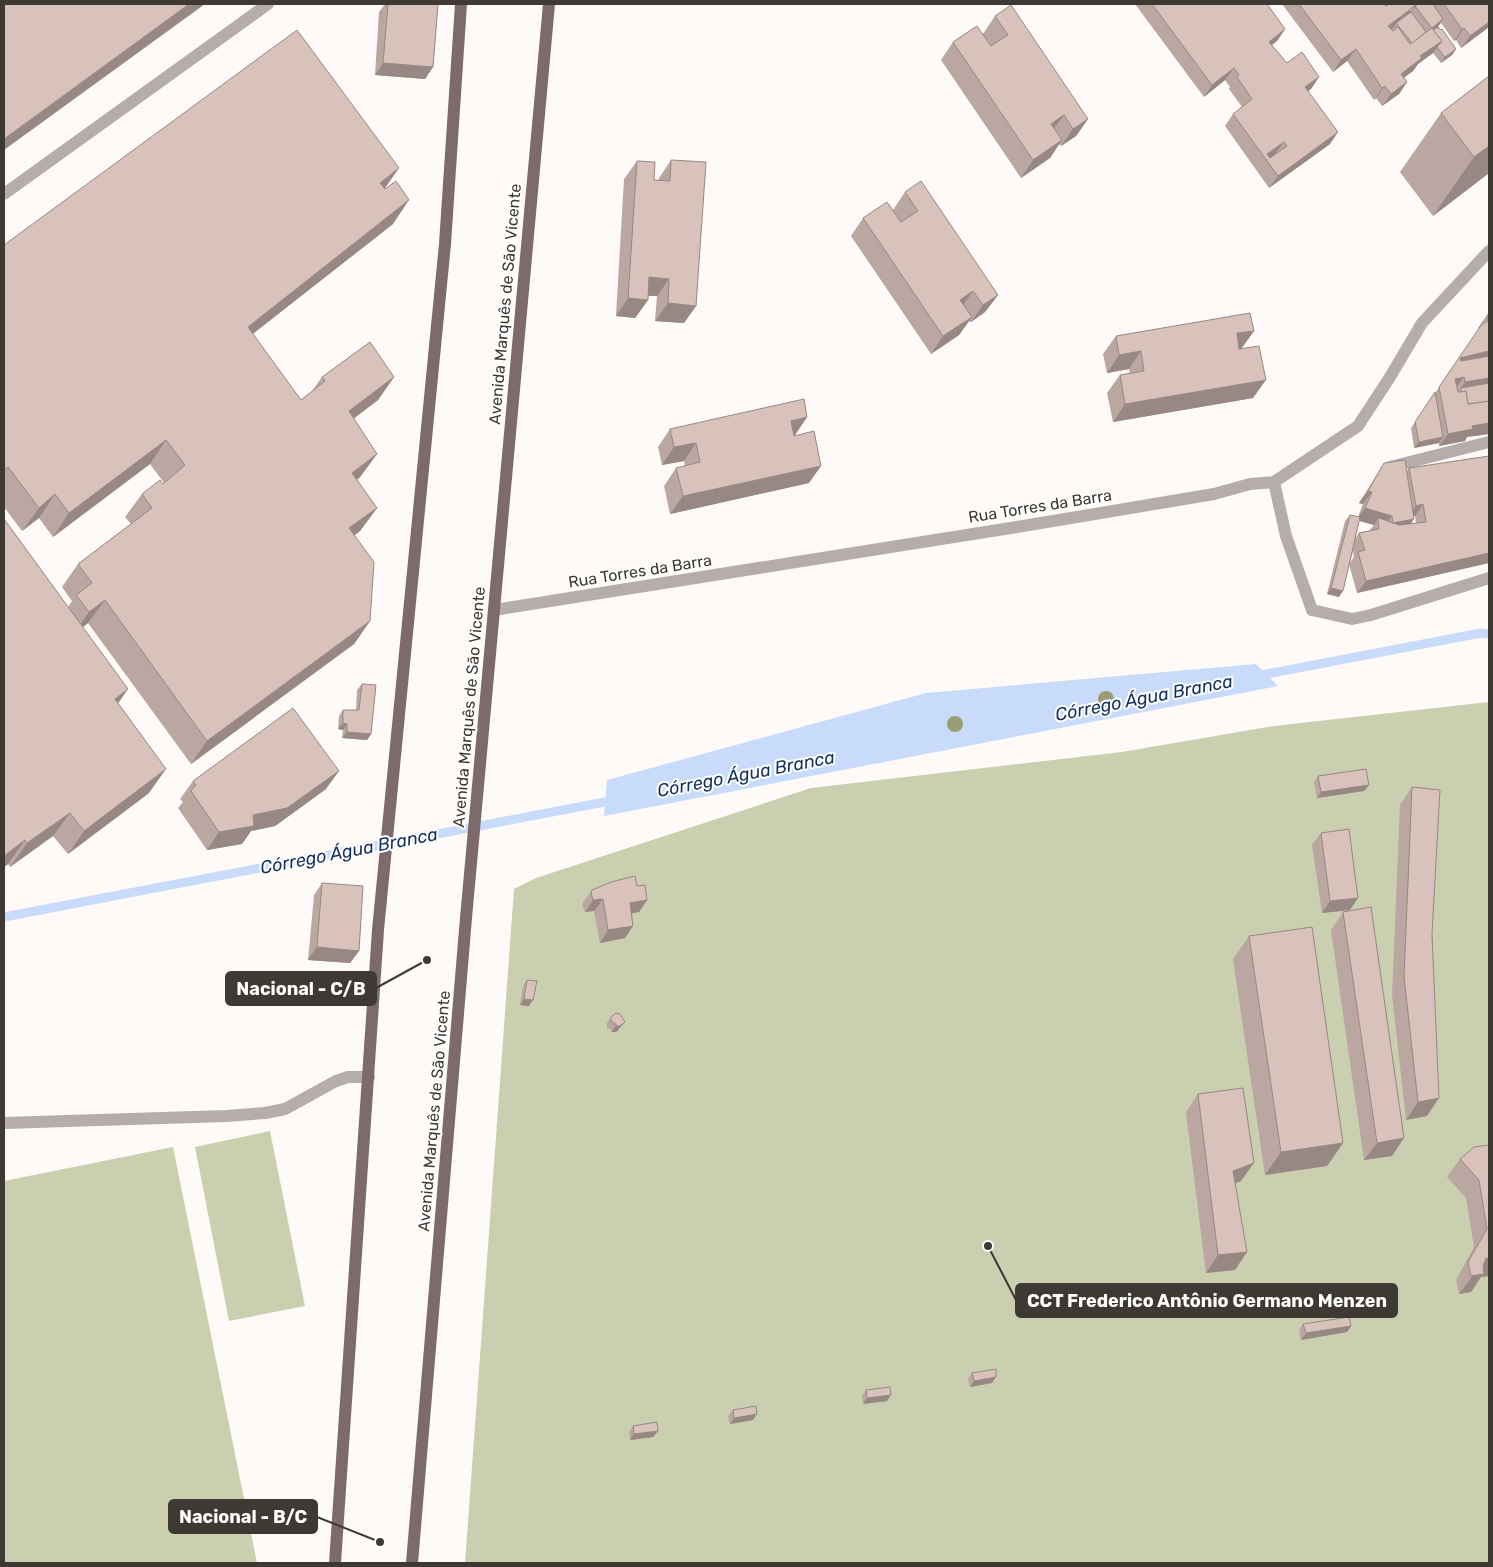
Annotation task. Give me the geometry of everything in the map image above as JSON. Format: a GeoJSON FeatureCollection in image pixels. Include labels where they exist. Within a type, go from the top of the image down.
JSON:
{"type":"FeatureCollection","features":[{"type":"Feature","properties":{"kind":"main road"},"geometry":{"type":"LineString","coordinates":[[335,1563],[379,920],[445,244],[461,4]]}},
{"type":"Feature","properties":{"kind":"main road","name":"Avenida Marquês de São Vicente"},"geometry":{"type":"LineString","coordinates":[[412,1563],[466,918],[549,4]]}},
{"type":"Feature","properties":{"kind":"street"},"geometry":{"type":"LineString","coordinates":[[4,194],[268,4]]}},
{"type":"Feature","properties":{"kind":"street","name":"Rua Torres da Barra"},"geometry":{"type":"LineString","coordinates":[[494,610],[1017,527],[1214,494],[1250,484],[1274,482],[1358,426],[1422,323],[1489,251]]}},
{"type":"Feature","properties":{"kind":"street"},"geometry":{"type":"LineString","coordinates":[[1382,469],[1489,442]]}},
{"type":"Feature","properties":{"kind":"street"},"geometry":{"type":"LineString","coordinates":[[1274,482],[1286,536],[1312,610],[1352,619],[1371,615],[1489,578]]}},
{"type":"Feature","properties":{"kind":"street"},"geometry":{"type":"LineString","coordinates":[[4,1123],[271,1113],[285,1109],[336,1081],[348,1077],[369,1077]]}},
{"type":"Feature","properties":{"kind":"green space"},"geometry":{"type":"Polygon","coordinates":[[[1489,702],[1489,1563],[465,1563],[514,889],[536,878],[811,788],[1122,752],[1274,726],[1489,702]]]}},
{"type":"Feature","properties":{"kind":"green space"},"geometry":{"type":"Polygon","coordinates":[[[270,1131],[305,1306],[229,1321],[195,1147],[270,1131]]]}},
{"type":"Feature","properties":{"kind":"green space"},"geometry":{"type":"Polygon","coordinates":[[[173,1147],[257,1563],[4,1563],[4,1181],[173,1147]]]}},
{"type":"Feature","properties":{"kind":"water"},"geometry":{"type":"Polygon","coordinates":[[[1256,664],[1278,686],[604,816],[607,780],[926,693],[1256,664]]]}},
{"type":"Feature","properties":{"kind":"building"},"geometry":{"type":"Polygon","coordinates":[[[4,4],[189,4],[4,139],[4,4]]]}},
{"type":"Feature","properties":{"kind":"building"},"geometry":{"type":"Polygon","coordinates":[[[388,4],[438,4],[433,67],[383,63],[388,4]]]}},
{"type":"Feature","properties":{"kind":"building"},"geometry":{"type":"Polygon","coordinates":[[[1152,4],[1267,4],[1285,29],[1269,42],[1287,63],[1302,52],[1319,77],[1305,87],[1338,132],[1278,176],[1233,114],[1252,99],[1237,77],[1239,75],[1234,68],[1212,85],[1152,4]],[[1284,142],[1267,154],[1270,158],[1287,146],[1284,142]]]}},
{"type":"Feature","properties":{"kind":"building"},"geometry":{"type":"Polygon","coordinates":[[[1299,4],[1384,4],[1386,6],[1389,4],[1413,4],[1415,6],[1388,26],[1393,31],[1398,27],[1410,44],[1432,28],[1442,41],[1420,56],[1422,58],[1401,74],[1407,82],[1391,94],[1385,86],[1382,88],[1356,49],[1341,60],[1299,4]]]}},
{"type":"Feature","properties":{"kind":"building"},"geometry":{"type":"Polygon","coordinates":[[[1418,4],[1436,4],[1434,6],[1443,19],[1432,28],[1415,6],[1418,4]]]}},
{"type":"Feature","properties":{"kind":"building"},"geometry":{"type":"Polygon","coordinates":[[[1444,4],[1489,4],[1489,22],[1470,36],[1464,28],[1462,29],[1444,4]]]}},
{"type":"Feature","properties":{"kind":"building"},"geometry":{"type":"Polygon","coordinates":[[[1011,5],[1088,119],[1073,129],[1064,115],[1051,124],[1062,140],[1033,160],[953,42],[977,26],[991,46],[1008,35],[995,16],[1011,5]]]}},
{"type":"Feature","properties":{"kind":"building"},"geometry":{"type":"Polygon","coordinates":[[[1411,12],[1426,32],[1412,43],[1396,23],[1411,12]]]}},
{"type":"Feature","properties":{"kind":"building"},"geometry":{"type":"Polygon","coordinates":[[[1438,27],[1442,29],[1456,49],[1445,57],[1437,47],[1442,41],[1433,30],[1438,27]]]}},
{"type":"Feature","properties":{"kind":"building"},"geometry":{"type":"Polygon","coordinates":[[[297,30],[399,168],[380,183],[385,189],[396,181],[409,200],[248,327],[301,400],[325,381],[322,377],[370,342],[394,377],[349,411],[377,454],[352,473],[377,508],[349,528],[374,562],[370,621],[207,741],[105,600],[89,612],[76,595],[92,583],[78,564],[152,508],[142,494],[160,480],[163,484],[185,465],[166,440],[69,513],[55,494],[39,508],[8,467],[4,470],[4,245],[297,30]]]}},
{"type":"Feature","properties":{"kind":"building"},"geometry":{"type":"Polygon","coordinates":[[[1489,76],[1489,146],[1474,157],[1441,113],[1489,76]]]}},
{"type":"Feature","properties":{"kind":"building"},"geometry":{"type":"Polygon","coordinates":[[[671,160],[706,162],[696,306],[668,303],[669,279],[649,277],[648,300],[628,298],[637,161],[655,162],[654,180],[670,181],[671,160]]]}},
{"type":"Feature","properties":{"kind":"building"},"geometry":{"type":"Polygon","coordinates":[[[921,181],[998,295],[983,305],[973,291],[960,300],[972,317],[943,336],[863,218],[887,202],[901,222],[918,211],[905,192],[921,181]]]}},
{"type":"Feature","properties":{"kind":"building"},"geometry":{"type":"Polygon","coordinates":[[[1250,313],[1254,331],[1237,333],[1239,349],[1259,346],[1266,380],[1125,404],[1120,375],[1144,371],[1141,351],[1119,355],[1116,336],[1250,313]]]}},
{"type":"Feature","properties":{"kind":"building"},"geometry":{"type":"Polygon","coordinates":[[[1489,314],[1489,351],[1460,358],[1461,361],[1489,356],[1489,378],[1465,382],[1464,377],[1455,379],[1458,392],[1466,391],[1468,404],[1489,401],[1489,423],[1472,426],[1473,429],[1448,434],[1439,387],[1482,324],[1488,321],[1487,316],[1489,314]]]}},
{"type":"Feature","properties":{"kind":"building"},"geometry":{"type":"Polygon","coordinates":[[[1489,383],[1489,401],[1468,404],[1466,391],[1461,392],[1461,388],[1489,383]]]}},
{"type":"Feature","properties":{"kind":"building"},"geometry":{"type":"Polygon","coordinates":[[[1435,392],[1443,437],[1419,442],[1415,422],[1435,392]]]}},
{"type":"Feature","properties":{"kind":"building"},"geometry":{"type":"Polygon","coordinates":[[[804,399],[807,417],[791,421],[794,436],[814,431],[821,466],[683,496],[676,468],[700,462],[696,443],[674,447],[670,429],[804,399]]]}},
{"type":"Feature","properties":{"kind":"building"},"geometry":{"type":"Polygon","coordinates":[[[1489,456],[1489,553],[1366,581],[1358,552],[1365,550],[1359,533],[1379,529],[1379,518],[1399,525],[1426,522],[1423,504],[1416,506],[1409,468],[1489,456]]]}},
{"type":"Feature","properties":{"kind":"building"},"geometry":{"type":"Polygon","coordinates":[[[1405,460],[1414,519],[1393,523],[1392,516],[1365,508],[1372,492],[1368,491],[1384,463],[1405,460]]]}},
{"type":"Feature","properties":{"kind":"building"},"geometry":{"type":"Polygon","coordinates":[[[1350,515],[1360,517],[1343,591],[1331,588],[1350,515]]]}},
{"type":"Feature","properties":{"kind":"building"},"geometry":{"type":"Polygon","coordinates":[[[4,519],[128,689],[115,699],[166,769],[84,831],[70,813],[27,843],[25,840],[4,856],[4,519]]]}},
{"type":"Feature","properties":{"kind":"building"},"geometry":{"type":"Polygon","coordinates":[[[362,684],[376,685],[371,734],[347,732],[347,724],[343,723],[343,710],[359,710],[362,684]]]}},
{"type":"Feature","properties":{"kind":"building"},"geometry":{"type":"Polygon","coordinates":[[[293,708],[339,771],[287,808],[253,815],[254,826],[219,832],[191,791],[196,785],[193,781],[293,708]]]}},
{"type":"Feature","properties":{"kind":"building"},"geometry":{"type":"Polygon","coordinates":[[[1366,769],[1369,785],[1321,792],[1318,776],[1366,769]]]}},
{"type":"Feature","properties":{"kind":"building"},"geometry":{"type":"Polygon","coordinates":[[[1412,787],[1440,790],[1432,934],[1439,1098],[1418,1102],[1404,977],[1412,787]]]}},
{"type":"Feature","properties":{"kind":"building"},"geometry":{"type":"Polygon","coordinates":[[[1349,829],[1358,898],[1330,901],[1321,833],[1349,829]]]}},
{"type":"Feature","properties":{"kind":"building"},"geometry":{"type":"Polygon","coordinates":[[[635,876],[637,886],[645,885],[647,900],[630,903],[633,926],[608,930],[603,899],[593,900],[592,890],[611,882],[635,876]]]}},
{"type":"Feature","properties":{"kind":"building"},"geometry":{"type":"Polygon","coordinates":[[[322,883],[363,886],[359,951],[317,947],[322,883]]]}},
{"type":"Feature","properties":{"kind":"building"},"geometry":{"type":"Polygon","coordinates":[[[1371,907],[1404,1138],[1377,1143],[1343,912],[1371,907]]]}},
{"type":"Feature","properties":{"kind":"building"},"geometry":{"type":"Polygon","coordinates":[[[1312,927],[1343,1143],[1281,1152],[1249,936],[1312,927]]]}},
{"type":"Feature","properties":{"kind":"building"},"geometry":{"type":"Polygon","coordinates":[[[527,980],[537,981],[533,1000],[524,999],[527,980]]]}},
{"type":"Feature","properties":{"kind":"building"},"geometry":{"type":"Polygon","coordinates":[[[616,1013],[620,1014],[625,1022],[620,1026],[616,1026],[611,1021],[611,1017],[616,1013]]]}},
{"type":"Feature","properties":{"kind":"building"},"geometry":{"type":"Polygon","coordinates":[[[1243,1088],[1254,1163],[1233,1171],[1247,1252],[1218,1255],[1198,1094],[1243,1088]]]}},
{"type":"Feature","properties":{"kind":"building"},"geometry":{"type":"Polygon","coordinates":[[[1489,1145],[1489,1259],[1486,1258],[1483,1266],[1484,1274],[1471,1276],[1468,1262],[1487,1229],[1479,1180],[1460,1159],[1474,1147],[1489,1145]]]}},
{"type":"Feature","properties":{"kind":"building"},"geometry":{"type":"Polygon","coordinates":[[[1349,1317],[1351,1326],[1306,1333],[1303,1324],[1349,1317]]]}},
{"type":"Feature","properties":{"kind":"building"},"geometry":{"type":"Polygon","coordinates":[[[996,1369],[996,1377],[974,1381],[972,1373],[996,1369]]]}},
{"type":"Feature","properties":{"kind":"building"},"geometry":{"type":"Polygon","coordinates":[[[890,1387],[891,1395],[867,1398],[866,1390],[890,1387]]]}},
{"type":"Feature","properties":{"kind":"building"},"geometry":{"type":"Polygon","coordinates":[[[756,1406],[757,1414],[734,1418],[733,1410],[756,1406]]]}},
{"type":"Feature","properties":{"kind":"building"},"geometry":{"type":"Polygon","coordinates":[[[657,1422],[658,1431],[634,1434],[633,1426],[657,1422]]]}},
{"type":"Feature","properties":{"kind":"waterway","name":"Córrego Água Branca"},"geometry":{"type":"LineString","coordinates":[[1256,676],[1481,633],[1489,634]]}},
{"type":"Feature","properties":{"kind":"waterway","name":"Córrego Água Branca"},"geometry":{"type":"LineString","coordinates":[[4,917],[615,800]]}},
{"type":"Feature","properties":{"kind":"place","name":"Nacional - C/B"},"geometry":{"type":"Point","coordinates":[427,960]}},
{"type":"Feature","properties":{"kind":"place","name":"CCT Frederico Antônio Germano Menzen"},"geometry":{"type":"Point","coordinates":[988,1246]}},
{"type":"Feature","properties":{"kind":"place","name":"Nacional - B/C"},"geometry":{"type":"Point","coordinates":[380,1542]}}]}
